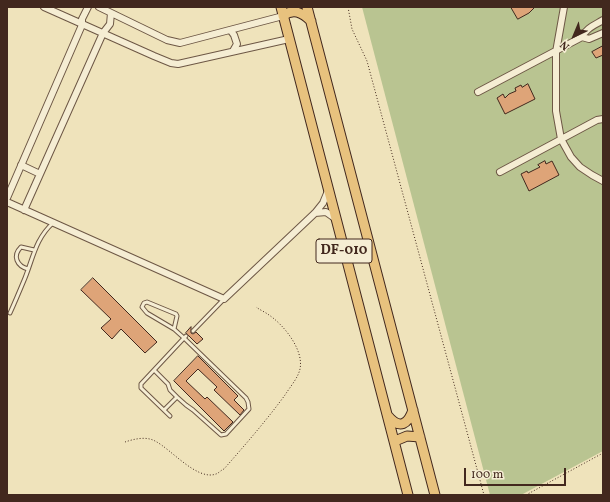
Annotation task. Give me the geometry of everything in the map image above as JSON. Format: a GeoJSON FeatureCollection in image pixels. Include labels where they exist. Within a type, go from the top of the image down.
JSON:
{"type":"FeatureCollection","features":[{"type":"Feature","properties":{"kind":"main road","name":"DF-010"},"geometry":{"type":"LineString","coordinates":[[307,7],[435,495]]}},
{"type":"Feature","properties":{"kind":"main road","name":"DF-010"},"geometry":{"type":"LineString","coordinates":[[282,12],[408,495]]}},
{"type":"Feature","properties":{"kind":"main road"},"geometry":{"type":"LineString","coordinates":[[282,12],[300,12],[311,21]]}},
{"type":"Feature","properties":{"kind":"main road"},"geometry":{"type":"LineString","coordinates":[[387,415],[394,423],[405,423],[409,420],[413,410]]}},
{"type":"Feature","properties":{"kind":"main road"},"geometry":{"type":"LineString","coordinates":[[395,441],[407,436],[420,437]]}},
{"type":"Feature","properties":{"kind":"street"},"geometry":{"type":"LineString","coordinates":[[44,7],[160,58],[178,64],[289,39]]}},
{"type":"Feature","properties":{"kind":"street"},"geometry":{"type":"LineString","coordinates":[[88,7],[7,200],[24,210],[224,299],[315,213],[323,203],[328,191]]}},
{"type":"Feature","properties":{"kind":"street"},"geometry":{"type":"LineString","coordinates":[[99,7],[174,43],[186,42],[231,31],[282,12]]}},
{"type":"Feature","properties":{"kind":"street"},"geometry":{"type":"LineString","coordinates":[[564,7],[556,52],[556,111],[561,139],[571,157],[580,167],[603,181]]}},
{"type":"Feature","properties":{"kind":"street"},"geometry":{"type":"LineString","coordinates":[[24,210],[103,33],[110,24],[111,13]]}},
{"type":"Feature","properties":{"kind":"street"},"geometry":{"type":"LineString","coordinates":[[478,92],[556,52],[582,37],[588,29],[603,20]]}},
{"type":"Feature","properties":{"kind":"street"},"geometry":{"type":"LineString","coordinates":[[231,31],[237,44],[233,51]]}},
{"type":"Feature","properties":{"kind":"street"},"geometry":{"type":"LineString","coordinates":[[582,37],[589,39],[603,33]]}},
{"type":"Feature","properties":{"kind":"street"},"geometry":{"type":"LineString","coordinates":[[500,172],[597,120],[603,119]]}},
{"type":"Feature","properties":{"kind":"street"},"geometry":{"type":"LineString","coordinates":[[21,165],[40,174]]}},
{"type":"Feature","properties":{"kind":"street"},"geometry":{"type":"LineString","coordinates":[[315,213],[326,212],[336,219]]}},
{"type":"Feature","properties":{"kind":"lane"},"geometry":{"type":"LineString","coordinates":[[10,313],[34,250],[43,233],[53,223]]}},
{"type":"Feature","properties":{"kind":"lane"},"geometry":{"type":"LineString","coordinates":[[28,269],[19,265],[16,256],[21,247],[34,250]]}},
{"type":"Feature","properties":{"kind":"lane"},"geometry":{"type":"LineString","coordinates":[[193,331],[224,299]]}},
{"type":"Feature","properties":{"kind":"lane"},"geometry":{"type":"LineString","coordinates":[[154,370],[168,384],[170,390],[177,397],[221,435],[226,434],[249,408],[246,398],[185,337],[174,328],[143,310],[142,307],[144,302],[176,314],[177,316],[174,328]]}},
{"type":"Feature","properties":{"kind":"lane"},"geometry":{"type":"LineString","coordinates":[[170,416],[141,385],[185,337]]}},
{"type":"Feature","properties":{"kind":"lane"},"geometry":{"type":"LineString","coordinates":[[164,410],[177,397]]}},
{"type":"Feature","properties":{"kind":"path"},"geometry":{"type":"LineString","coordinates":[[348,7],[352,29],[367,61],[484,495]]}},
{"type":"Feature","properties":{"kind":"path"},"geometry":{"type":"LineString","coordinates":[[125,442],[144,439],[155,440],[202,474],[215,474],[224,469],[275,410],[294,382],[300,369],[301,358],[293,342],[282,326],[269,315],[256,307]]}},
{"type":"Feature","properties":{"kind":"path"},"geometry":{"type":"LineString","coordinates":[[526,495],[603,453]]}},
{"type":"Feature","properties":{"kind":"green space"},"geometry":{"type":"Polygon","coordinates":[[[362,7],[603,7],[603,451],[521,495],[490,495],[362,7]]]}},
{"type":"Feature","properties":{"kind":"building"},"geometry":{"type":"Polygon","coordinates":[[[511,7],[535,7],[529,13],[518,19],[511,7]]]}},
{"type":"Feature","properties":{"kind":"building"},"geometry":{"type":"Polygon","coordinates":[[[603,46],[603,55],[596,58],[592,52],[603,46]]]}},
{"type":"Feature","properties":{"kind":"building"},"geometry":{"type":"Polygon","coordinates":[[[528,84],[535,99],[505,114],[497,98],[503,94],[505,98],[509,94],[516,91],[515,88],[528,84]]]}},
{"type":"Feature","properties":{"kind":"building"},"geometry":{"type":"Polygon","coordinates":[[[545,161],[546,164],[552,161],[559,175],[529,191],[521,174],[527,171],[528,173],[540,167],[538,165],[545,161]]]}},
{"type":"Feature","properties":{"kind":"building"},"geometry":{"type":"Polygon","coordinates":[[[93,278],[157,342],[145,353],[121,329],[112,339],[101,328],[111,319],[81,290],[93,278]]]}},
{"type":"Feature","properties":{"kind":"building"},"geometry":{"type":"Polygon","coordinates":[[[191,327],[191,333],[193,334],[196,332],[203,339],[197,344],[186,333],[191,327]]]}},
{"type":"Feature","properties":{"kind":"building"},"geometry":{"type":"Polygon","coordinates":[[[198,356],[238,396],[234,400],[244,410],[240,415],[214,390],[217,387],[198,369],[186,381],[205,399],[207,397],[233,422],[224,431],[174,381],[198,356]]]}}]}
